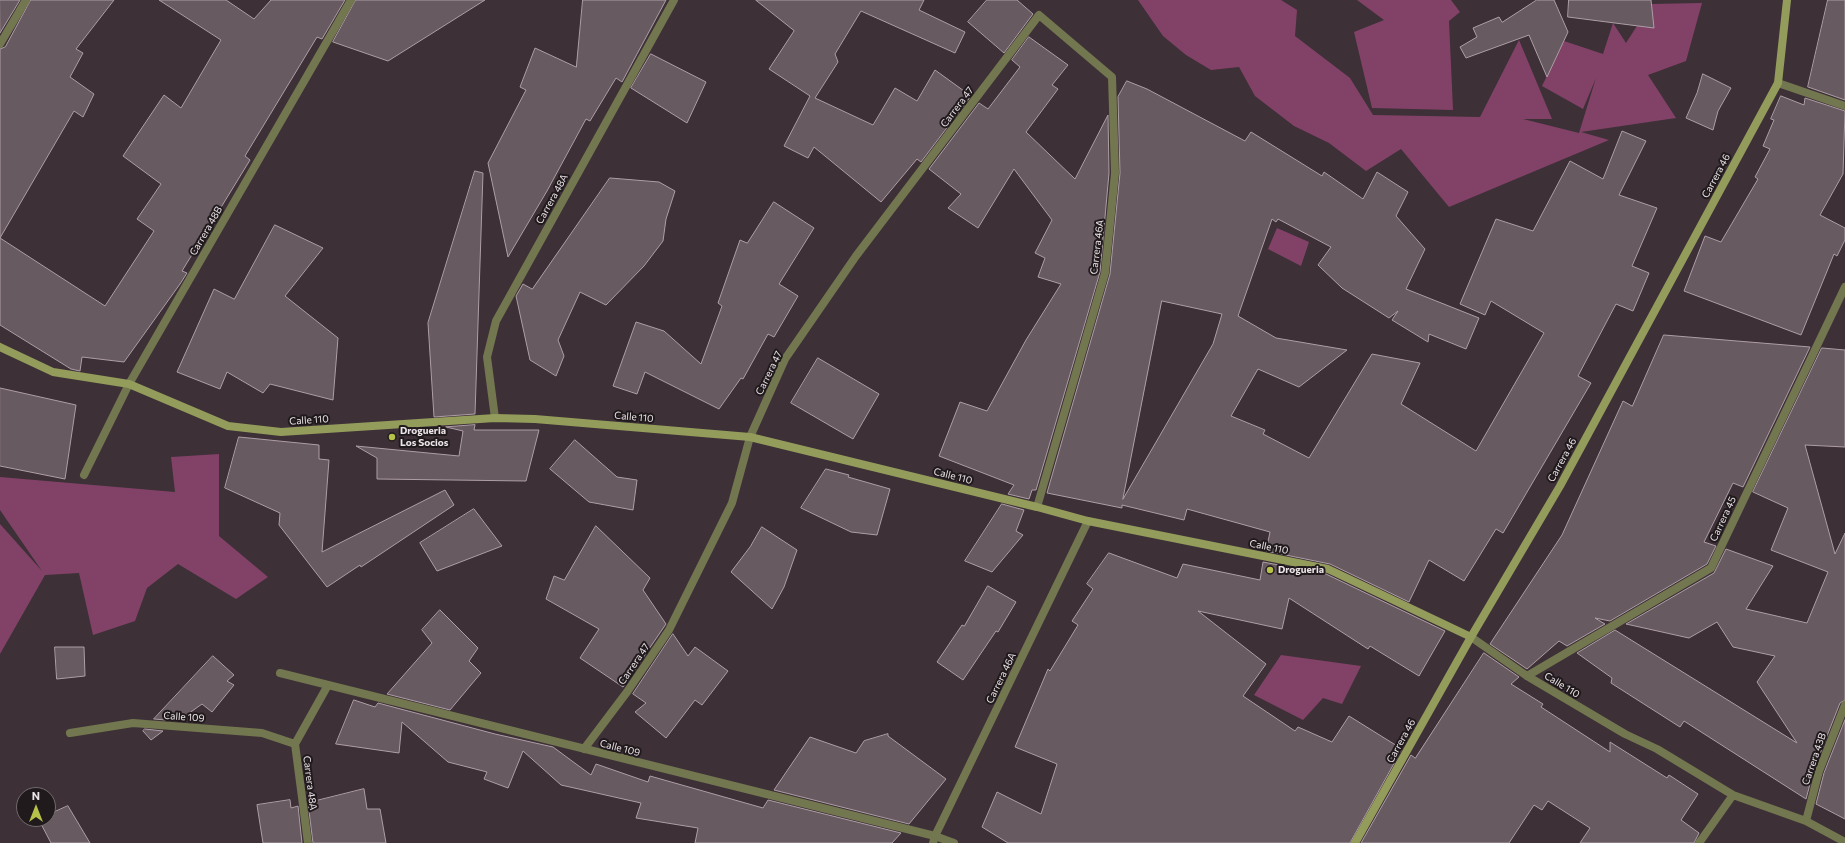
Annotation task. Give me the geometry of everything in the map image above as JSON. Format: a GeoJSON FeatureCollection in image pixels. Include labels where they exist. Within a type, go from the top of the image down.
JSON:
{"type":"FeatureCollection","features":[{"type":"Feature","properties":{"kind":"street"},"geometry":{"type":"LineString","coordinates":[[0,44],[26,0]]}},
{"type":"Feature","properties":{"kind":"street","name":"Carrera 48B"},"geometry":{"type":"LineString","coordinates":[[84,475],[129,384],[351,0]]}},
{"type":"Feature","properties":{"kind":"street","name":"Carrera 48A"},"geometry":{"type":"LineString","coordinates":[[495,418],[487,357],[496,321],[674,0]]}},
{"type":"Feature","properties":{"kind":"street","name":"Carrera 46"},"geometry":{"type":"LineString","coordinates":[[1355,843],[1471,637],[1560,486],[1778,83],[1787,0]]}},
{"type":"Feature","properties":{"kind":"street","name":"Carrera 47"},"geometry":{"type":"LineString","coordinates":[[584,749],[627,692],[669,630],[732,503],[750,437],[785,359],[856,256],[1039,15]]}},
{"type":"Feature","properties":{"kind":"street","name":"Carrera 46A"},"geometry":{"type":"LineString","coordinates":[[1037,507],[1105,273],[1115,173],[1112,77],[1039,15]]}},
{"type":"Feature","properties":{"kind":"street"},"geometry":{"type":"LineString","coordinates":[[1778,83],[1845,106]]}},
{"type":"Feature","properties":{"kind":"street","name":"Carrera 45"},"geometry":{"type":"LineString","coordinates":[[1527,676],[1711,568],[1845,287]]}},
{"type":"Feature","properties":{"kind":"street","name":"Calle 110"},"geometry":{"type":"LineString","coordinates":[[0,347],[53,372],[129,384],[228,426],[282,432],[495,418],[535,419],[750,437],[1037,507],[1088,521],[1328,569],[1471,637],[1527,676],[1625,734],[1657,749],[1733,795],[1806,821],[1845,842]]}},
{"type":"Feature","properties":{"kind":"street","name":"Carrera 46A"},"geometry":{"type":"LineString","coordinates":[[934,840],[1088,521]]}},
{"type":"Feature","properties":{"kind":"street","name":"Calle 109"},"geometry":{"type":"LineString","coordinates":[[280,673],[584,749],[934,840],[954,843]]}},
{"type":"Feature","properties":{"kind":"street","name":"Carrera 48A"},"geometry":{"type":"LineString","coordinates":[[308,843],[295,744],[328,685]]}},
{"type":"Feature","properties":{"kind":"street","name":"Carrera 43B"},"geometry":{"type":"LineString","coordinates":[[1806,821],[1819,771],[1845,706]]}},
{"type":"Feature","properties":{"kind":"street","name":"Calle 109"},"geometry":{"type":"LineString","coordinates":[[70,733],[133,724],[262,733],[295,744]]}},
{"type":"Feature","properties":{"kind":"street"},"geometry":{"type":"LineString","coordinates":[[1699,843],[1733,795]]}},
{"type":"Feature","properties":{"kind":"shaded area"},"geometry":{"type":"Polygon","coordinates":[[[1138,0],[1281,0],[1297,10],[1295,36],[1350,78],[1373,115],[1480,117],[1519,40],[1552,119],[1523,119],[1579,133],[1596,78],[1583,109],[1542,86],[1564,41],[1603,54],[1613,23],[1626,43],[1651,4],[1702,3],[1686,61],[1648,75],[1676,118],[1581,132],[1609,140],[1449,207],[1401,149],[1366,171],[1329,143],[1294,126],[1255,96],[1239,67],[1211,70],[1186,55],[1163,36],[1138,0]]]}},
{"type":"Feature","properties":{"kind":"shaded area"},"geometry":{"type":"Polygon","coordinates":[[[1357,0],[1451,0],[1460,12],[1449,21],[1453,110],[1372,108],[1354,32],[1384,20],[1357,0]]]}},
{"type":"Feature","properties":{"kind":"shaded area"},"geometry":{"type":"Polygon","coordinates":[[[1277,228],[1309,242],[1301,266],[1268,249],[1277,228]]]}},
{"type":"Feature","properties":{"kind":"shaded area"},"geometry":{"type":"Polygon","coordinates":[[[219,454],[219,536],[268,577],[236,599],[178,564],[147,588],[135,621],[93,635],[79,573],[45,575],[0,654],[0,524],[42,571],[0,510],[0,477],[175,492],[171,457],[219,454]]]}},
{"type":"Feature","properties":{"kind":"shaded area"},"geometry":{"type":"Polygon","coordinates":[[[1281,655],[1361,666],[1342,704],[1323,698],[1303,720],[1254,695],[1281,655]]]}},
{"type":"Feature","properties":{"kind":"building"},"geometry":{"type":"Polygon","coordinates":[[[0,0],[20,0],[0,33],[0,0]]]}},
{"type":"Feature","properties":{"kind":"building"},"geometry":{"type":"Polygon","coordinates":[[[31,0],[114,0],[76,49],[83,53],[70,77],[94,94],[83,117],[74,111],[0,238],[0,49],[5,47],[31,0]]]}},
{"type":"Feature","properties":{"kind":"building"},"geometry":{"type":"Polygon","coordinates":[[[159,0],[226,0],[254,19],[271,0],[345,0],[322,39],[317,37],[245,156],[250,160],[182,271],[187,273],[124,362],[82,357],[80,371],[71,369],[0,325],[0,238],[105,306],[154,231],[137,219],[161,184],[123,156],[164,95],[181,108],[221,40],[159,0]]]}},
{"type":"Feature","properties":{"kind":"building"},"geometry":{"type":"Polygon","coordinates":[[[356,0],[485,0],[388,61],[333,42],[356,0]]]}},
{"type":"Feature","properties":{"kind":"building"},"geometry":{"type":"Polygon","coordinates":[[[583,0],[666,0],[622,82],[616,78],[590,121],[586,119],[547,191],[508,257],[488,163],[526,90],[520,87],[535,48],[576,67],[583,0]]]}},
{"type":"Feature","properties":{"kind":"building"},"geometry":{"type":"Polygon","coordinates":[[[756,0],[924,0],[919,10],[965,32],[955,53],[861,11],[835,54],[838,62],[815,98],[873,125],[895,88],[917,101],[935,70],[971,96],[921,162],[917,159],[881,202],[814,147],[808,158],[784,146],[810,96],[769,69],[794,31],[756,0]]]}},
{"type":"Feature","properties":{"kind":"building"},"geometry":{"type":"Polygon","coordinates":[[[987,0],[1017,0],[1033,14],[1004,53],[968,22],[987,0]]]}},
{"type":"Feature","properties":{"kind":"building"},"geometry":{"type":"Polygon","coordinates":[[[1537,0],[1554,0],[1568,32],[1547,77],[1529,35],[1466,58],[1460,47],[1477,37],[1473,28],[1499,17],[1502,22],[1537,0]]]}},
{"type":"Feature","properties":{"kind":"building"},"geometry":{"type":"Polygon","coordinates":[[[1569,0],[1651,0],[1654,28],[1568,17],[1569,0]]]}},
{"type":"Feature","properties":{"kind":"building"},"geometry":{"type":"Polygon","coordinates":[[[1828,0],[1845,0],[1845,100],[1808,87],[1828,0]]]}},
{"type":"Feature","properties":{"kind":"building"},"geometry":{"type":"Polygon","coordinates":[[[1029,37],[1068,65],[1052,85],[1058,89],[1026,132],[1075,179],[1108,115],[1109,173],[1100,272],[1036,490],[1032,490],[1029,499],[1008,494],[1014,485],[939,456],[960,402],[987,411],[1026,340],[1061,284],[1038,277],[1045,258],[1035,253],[1052,220],[1014,169],[978,228],[948,208],[961,194],[929,169],[979,103],[988,109],[1020,67],[1012,60],[1029,37]]]}},
{"type":"Feature","properties":{"kind":"building"},"geometry":{"type":"Polygon","coordinates":[[[651,54],[706,82],[687,123],[631,88],[651,54]]]}},
{"type":"Feature","properties":{"kind":"building"},"geometry":{"type":"Polygon","coordinates":[[[1703,74],[1731,88],[1718,111],[1713,130],[1686,118],[1697,93],[1703,74]]]}},
{"type":"Feature","properties":{"kind":"building"},"geometry":{"type":"Polygon","coordinates":[[[1127,81],[1147,89],[1245,141],[1251,132],[1322,176],[1324,172],[1363,199],[1377,172],[1408,192],[1396,216],[1425,249],[1406,289],[1479,318],[1466,349],[1429,334],[1428,342],[1392,320],[1398,311],[1389,318],[1342,288],[1318,265],[1331,247],[1278,219],[1276,222],[1272,219],[1238,316],[1276,338],[1347,350],[1299,387],[1258,369],[1231,416],[1265,430],[1263,434],[1309,458],[1372,354],[1420,363],[1401,404],[1476,451],[1544,333],[1491,301],[1485,315],[1460,304],[1496,219],[1533,231],[1570,161],[1603,179],[1622,131],[1646,141],[1619,195],[1657,208],[1632,266],[1649,273],[1633,311],[1616,304],[1578,376],[1591,383],[1503,533],[1496,529],[1464,581],[1429,560],[1409,602],[1330,564],[1266,551],[1270,532],[1187,509],[1184,520],[1122,505],[1122,508],[1047,493],[1110,274],[1120,173],[1118,97],[1127,81]],[[1162,301],[1123,499],[1213,344],[1222,314],[1162,301]]]}},
{"type":"Feature","properties":{"kind":"building"},"geometry":{"type":"Polygon","coordinates":[[[1781,96],[1804,105],[1805,98],[1845,111],[1843,174],[1820,215],[1845,228],[1845,240],[1837,256],[1834,254],[1801,335],[1684,291],[1705,236],[1721,242],[1758,179],[1755,177],[1770,149],[1763,146],[1774,120],[1771,119],[1781,96]]]}},
{"type":"Feature","properties":{"kind":"building"},"geometry":{"type":"Polygon","coordinates":[[[475,171],[483,173],[475,414],[434,417],[428,323],[475,171]]]}},
{"type":"Feature","properties":{"kind":"building"},"geometry":{"type":"Polygon","coordinates":[[[610,178],[659,182],[675,191],[666,219],[663,241],[644,266],[606,305],[580,292],[558,340],[564,356],[556,376],[530,360],[516,296],[523,284],[532,289],[610,178]]]}},
{"type":"Feature","properties":{"kind":"building"},"geometry":{"type":"Polygon","coordinates":[[[774,202],[814,228],[779,284],[798,296],[774,337],[768,334],[743,379],[741,378],[719,409],[645,372],[637,394],[613,386],[636,322],[664,331],[701,364],[722,306],[718,303],[740,240],[747,243],[774,202]]]}},
{"type":"Feature","properties":{"kind":"building"},"geometry":{"type":"Polygon","coordinates":[[[275,225],[323,248],[285,296],[338,338],[333,400],[270,384],[263,393],[227,372],[220,389],[177,372],[214,289],[234,299],[275,225]]]}},
{"type":"Feature","properties":{"kind":"building"},"geometry":{"type":"Polygon","coordinates":[[[1664,335],[1810,347],[1743,487],[1733,483],[1704,542],[1716,546],[1707,564],[1610,621],[1595,618],[1605,624],[1567,646],[1559,641],[1527,669],[1490,644],[1562,535],[1623,401],[1632,406],[1664,335]]]}},
{"type":"Feature","properties":{"kind":"building"},"geometry":{"type":"Polygon","coordinates":[[[1822,348],[1845,350],[1845,447],[1805,445],[1835,554],[1845,533],[1845,700],[1840,703],[1814,769],[1806,799],[1684,721],[1680,727],[1611,683],[1612,678],[1577,653],[1615,630],[1797,743],[1757,682],[1775,656],[1733,647],[1717,622],[1689,638],[1626,624],[1714,573],[1726,549],[1773,566],[1746,609],[1807,623],[1828,572],[1771,550],[1788,508],[1753,492],[1822,348]]]}},
{"type":"Feature","properties":{"kind":"building"},"geometry":{"type":"Polygon","coordinates":[[[818,358],[879,394],[853,439],[791,403],[818,358]]]}},
{"type":"Feature","properties":{"kind":"building"},"geometry":{"type":"Polygon","coordinates":[[[0,388],[76,405],[65,479],[0,466],[0,388]]]}},
{"type":"Feature","properties":{"kind":"building"},"geometry":{"type":"Polygon","coordinates":[[[475,425],[474,430],[539,430],[526,481],[377,479],[377,458],[356,446],[459,456],[463,431],[446,427],[475,425]]]}},
{"type":"Feature","properties":{"kind":"building"},"geometry":{"type":"Polygon","coordinates":[[[239,437],[319,445],[319,459],[329,460],[322,552],[445,490],[454,505],[361,567],[360,565],[327,587],[279,525],[280,513],[225,488],[239,437]]]}},
{"type":"Feature","properties":{"kind":"building"},"geometry":{"type":"Polygon","coordinates":[[[575,440],[617,477],[637,480],[633,510],[589,502],[550,469],[575,440]]]}},
{"type":"Feature","properties":{"kind":"building"},"geometry":{"type":"Polygon","coordinates":[[[826,469],[890,489],[877,535],[851,532],[801,508],[826,469]]]}},
{"type":"Feature","properties":{"kind":"building"},"geometry":{"type":"Polygon","coordinates":[[[1002,504],[1024,510],[1016,531],[1023,535],[992,572],[965,561],[1002,504]]]}},
{"type":"Feature","properties":{"kind":"building"},"geometry":{"type":"Polygon","coordinates":[[[474,509],[502,546],[437,571],[420,543],[474,509]]]}},
{"type":"Feature","properties":{"kind":"building"},"geometry":{"type":"Polygon","coordinates":[[[596,526],[650,578],[643,590],[666,624],[623,687],[580,658],[599,629],[546,599],[554,576],[564,580],[596,526]]]}},
{"type":"Feature","properties":{"kind":"building"},"geometry":{"type":"Polygon","coordinates":[[[762,527],[797,550],[784,587],[772,609],[731,572],[750,547],[762,527]]]}},
{"type":"Feature","properties":{"kind":"building"},"geometry":{"type":"Polygon","coordinates":[[[1109,553],[1177,578],[1183,564],[1260,580],[1263,562],[1326,574],[1445,631],[1419,676],[1370,646],[1368,649],[1289,598],[1282,629],[1198,611],[1266,664],[1243,696],[1295,731],[1298,727],[1332,742],[1349,716],[1402,749],[1350,843],[1008,843],[982,827],[997,792],[1041,814],[1057,764],[1015,747],[1048,669],[1050,671],[1078,625],[1072,621],[1093,589],[1087,584],[1109,553]]]}},
{"type":"Feature","properties":{"kind":"building"},"geometry":{"type":"Polygon","coordinates":[[[988,586],[1016,602],[998,632],[996,631],[963,680],[937,662],[962,625],[964,626],[988,586]]]}},
{"type":"Feature","properties":{"kind":"building"},"geometry":{"type":"Polygon","coordinates":[[[440,610],[478,648],[469,661],[481,673],[450,710],[387,694],[432,643],[422,630],[440,610]]]}},
{"type":"Feature","properties":{"kind":"building"},"geometry":{"type":"Polygon","coordinates":[[[673,634],[688,656],[695,647],[728,671],[702,705],[695,700],[666,738],[635,712],[646,703],[633,694],[673,634]]]}},
{"type":"Feature","properties":{"kind":"building"},"geometry":{"type":"Polygon","coordinates":[[[55,647],[84,647],[85,676],[57,679],[55,647]]]}},
{"type":"Feature","properties":{"kind":"building"},"geometry":{"type":"Polygon","coordinates":[[[1484,653],[1519,677],[1511,684],[1543,704],[1541,707],[1610,752],[1610,742],[1667,778],[1669,775],[1698,794],[1681,820],[1699,833],[1694,843],[1580,843],[1590,828],[1548,801],[1542,810],[1534,805],[1509,843],[1361,843],[1411,755],[1415,758],[1484,653]]]}},
{"type":"Feature","properties":{"kind":"building"},"geometry":{"type":"Polygon","coordinates":[[[213,656],[234,675],[227,681],[234,685],[212,712],[202,704],[178,721],[154,719],[213,656]]]}},
{"type":"Feature","properties":{"kind":"building"},"geometry":{"type":"Polygon","coordinates":[[[354,700],[375,707],[378,703],[495,734],[553,747],[591,775],[596,764],[648,782],[650,776],[763,808],[768,800],[901,833],[892,843],[695,843],[698,828],[636,818],[641,803],[561,785],[523,751],[508,788],[484,779],[487,772],[448,762],[402,722],[399,753],[336,744],[354,700]]]}},
{"type":"Feature","properties":{"kind":"building"},"geometry":{"type":"Polygon","coordinates":[[[1845,720],[1845,819],[1816,804],[1824,773],[1845,720]]]}},
{"type":"Feature","properties":{"kind":"building"},"geometry":{"type":"Polygon","coordinates":[[[145,729],[163,731],[151,740],[143,731],[145,729]]]}},
{"type":"Feature","properties":{"kind":"building"},"geometry":{"type":"Polygon","coordinates":[[[888,734],[888,736],[946,779],[909,824],[774,790],[810,737],[856,753],[864,741],[888,734]]]}},
{"type":"Feature","properties":{"kind":"building"},"geometry":{"type":"Polygon","coordinates":[[[364,789],[367,809],[380,809],[386,843],[313,843],[308,803],[364,789]]]}},
{"type":"Feature","properties":{"kind":"building"},"geometry":{"type":"Polygon","coordinates":[[[290,800],[291,808],[298,806],[302,843],[263,843],[257,805],[290,800]]]}},
{"type":"Feature","properties":{"kind":"building"},"geometry":{"type":"Polygon","coordinates":[[[68,806],[90,843],[51,843],[43,827],[56,827],[56,811],[68,806]]]}},
{"type":"Feature","properties":{"kind":"place","name":"Drogueria Los Socios"},"geometry":{"type":"Point","coordinates":[392,437]}},
{"type":"Feature","properties":{"kind":"place","name":"Drogueria"},"geometry":{"type":"Point","coordinates":[1270,570]}}]}
